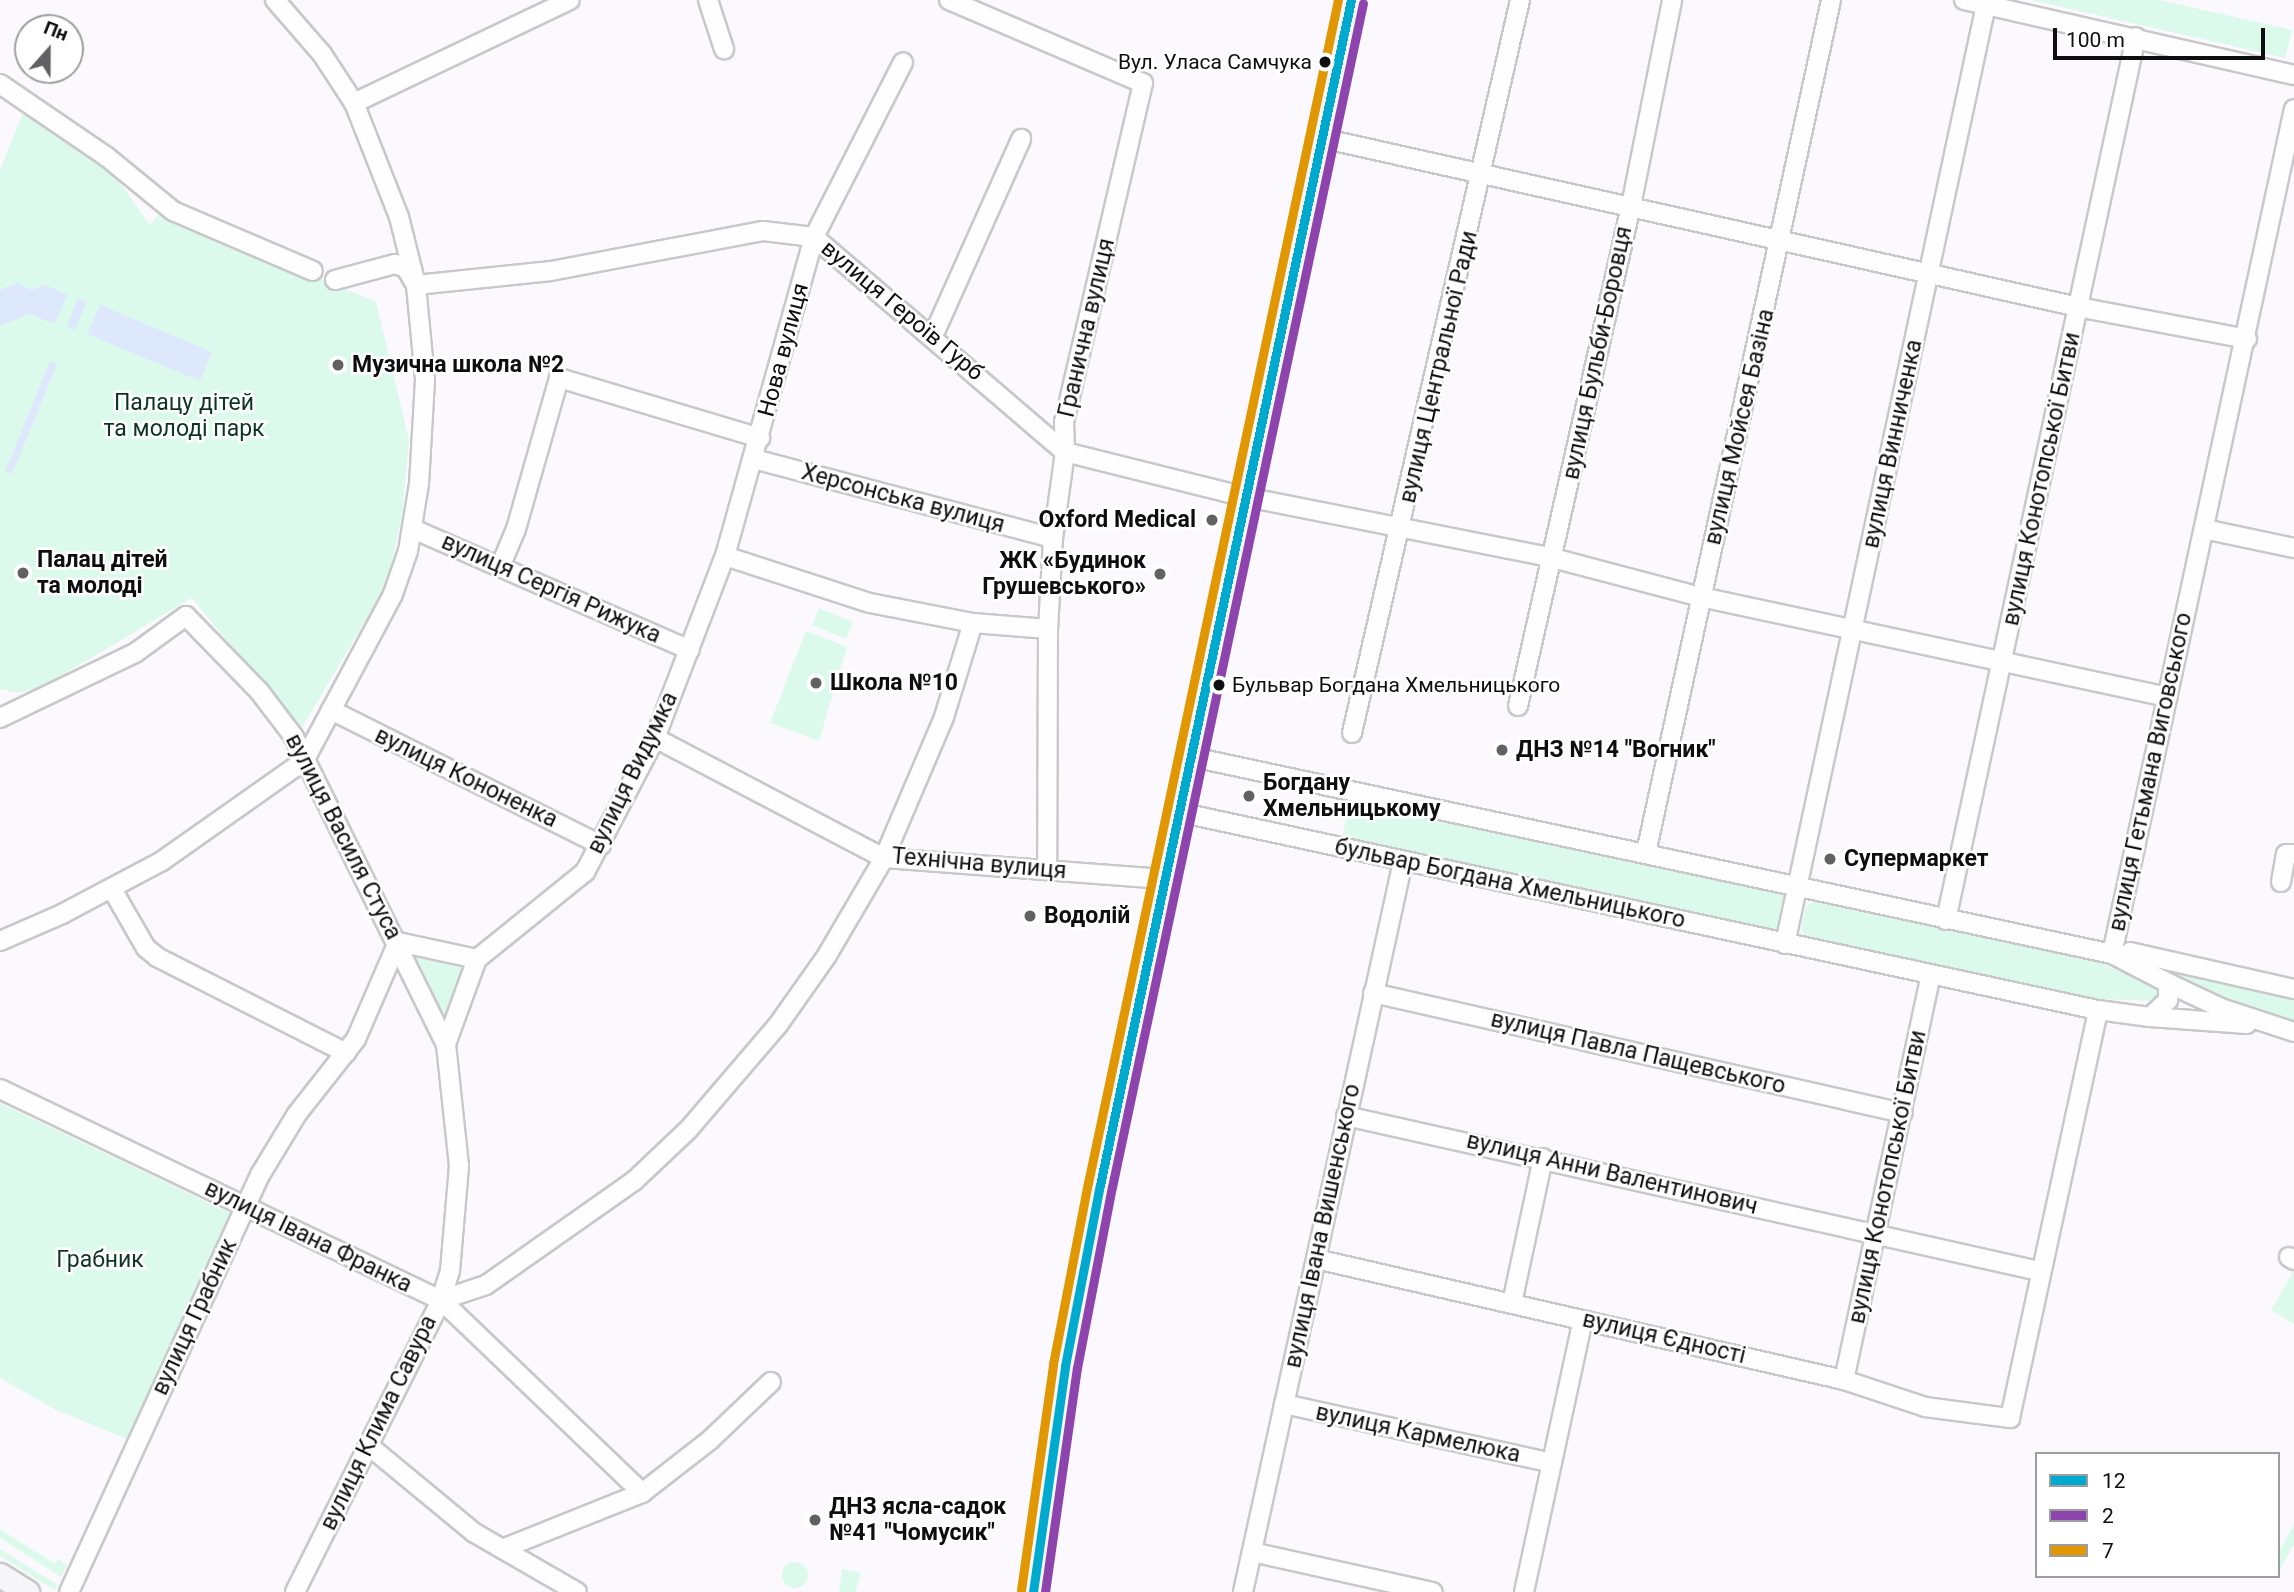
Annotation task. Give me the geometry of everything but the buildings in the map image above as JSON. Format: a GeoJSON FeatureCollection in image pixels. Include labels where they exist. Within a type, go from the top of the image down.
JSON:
{"type":"FeatureCollection","features":[{"type":"Feature","properties":{"kind":"main road"},"geometry":{"type":"LineString","coordinates":[[1033,1592],[1076,1305],[1350,0]]}},
{"type":"Feature","properties":{"kind":"main road"},"geometry":{"type":"LineString","coordinates":[[0,1575],[27,1592]]}},
{"type":"Feature","properties":{"kind":"street"},"geometry":{"type":"LineString","coordinates":[[0,941],[112,889],[206,833],[304,761],[393,594],[413,529],[425,379],[416,285],[400,217],[354,103],[321,54],[275,0]]}},
{"type":"Feature","properties":{"kind":"street"},"geometry":{"type":"LineString","coordinates":[[354,103],[570,0]]}},
{"type":"Feature","properties":{"kind":"street"},"geometry":{"type":"LineString","coordinates":[[708,0],[724,49]]}},
{"type":"Feature","properties":{"kind":"street","name":"Гранична вулиця"},"geometry":{"type":"LineString","coordinates":[[949,0],[1143,83],[1064,422],[1065,452],[1053,538],[1048,629],[1047,870]]}},
{"type":"Feature","properties":{"kind":"street","name":"вулиця Центральної Ради"},"geometry":{"type":"LineString","coordinates":[[1352,733],[1402,529],[1520,0]]}},
{"type":"Feature","properties":{"kind":"street","name":"вулиця Бульби-Боровця"},"geometry":{"type":"LineString","coordinates":[[1518,706],[1631,206],[1672,0]]}},
{"type":"Feature","properties":{"kind":"street","name":"вулиця Мойсея Базіна"},"geometry":{"type":"LineString","coordinates":[[1646,853],[1782,240],[1830,0]]}},
{"type":"Feature","properties":{"kind":"street"},"geometry":{"type":"LineString","coordinates":[[1964,0],[1987,2],[2294,75]]}},
{"type":"Feature","properties":{"kind":"street","name":"вулиця Винниченка"},"geometry":{"type":"LineString","coordinates":[[1799,888],[1987,2]]}},
{"type":"Feature","properties":{"kind":"street","name":"вулиця Конотопської Битви"},"geometry":{"type":"LineString","coordinates":[[1946,920],[2136,37]]}},
{"type":"Feature","properties":{"kind":"street","name":"Нова вулиця"},"geometry":{"type":"LineString","coordinates":[[690,650],[725,556],[814,237],[903,62]]}},
{"type":"Feature","properties":{"kind":"street"},"geometry":{"type":"LineString","coordinates":[[0,84],[107,157],[173,211],[313,271]]}},
{"type":"Feature","properties":{"kind":"street","name":"вулиця Гетьмана Виговського"},"geometry":{"type":"LineString","coordinates":[[2267,1026],[2168,983],[2121,953],[2168,697],[2247,339],[2294,109]]}},
{"type":"Feature","properties":{"kind":"street"},"geometry":{"type":"LineString","coordinates":[[1321,138],[1929,275],[2247,339]]}},
{"type":"Feature","properties":{"kind":"street"},"geometry":{"type":"LineString","coordinates":[[933,336],[1021,139]]}},
{"type":"Feature","properties":{"kind":"street","name":"вулиця Героїв Гурб"},"geometry":{"type":"LineString","coordinates":[[416,285],[551,271],[763,232],[814,237],[933,336],[1065,452],[1246,497],[1553,558],[1701,597],[2168,697]]}},
{"type":"Feature","properties":{"kind":"street"},"geometry":{"type":"LineString","coordinates":[[335,280],[395,264],[406,268],[416,285]]}},
{"type":"Feature","properties":{"kind":"street"},"geometry":{"type":"LineString","coordinates":[[500,567],[516,529],[559,378],[760,438]]}},
{"type":"Feature","properties":{"kind":"street","name":"Херсонська вулиця"},"geometry":{"type":"LineString","coordinates":[[754,459],[960,517],[1053,538]]}},
{"type":"Feature","properties":{"kind":"street","name":"вулиця Сергія Рижука"},"geometry":{"type":"LineString","coordinates":[[413,529],[690,650]]}},
{"type":"Feature","properties":{"kind":"street"},"geometry":{"type":"LineString","coordinates":[[2204,529],[2294,548]]}},
{"type":"Feature","properties":{"kind":"street"},"geometry":{"type":"LineString","coordinates":[[725,556],[870,603],[973,622],[1048,629]]}},
{"type":"Feature","properties":{"kind":"street","name":"вулиця Василя Стуса"},"geometry":{"type":"LineString","coordinates":[[0,718],[117,663],[186,615],[259,691],[294,737],[398,942],[446,1044]]}},
{"type":"Feature","properties":{"kind":"street","name":"вулиця Клима Савура"},"geometry":{"type":"LineString","coordinates":[[295,1592],[440,1300],[486,1285],[533,1255],[634,1181],[672,1147],[803,991],[884,858],[944,717],[973,622]]}},
{"type":"Feature","properties":{"kind":"street","name":"вулиця Видумка"},"geometry":{"type":"LineString","coordinates":[[477,959],[552,903],[585,872],[655,738],[690,650]]}},
{"type":"Feature","properties":{"kind":"street","name":"вулиця Кононенка"},"geometry":{"type":"LineString","coordinates":[[331,710],[601,845]]}},
{"type":"Feature","properties":{"kind":"street","name":"Технічна вулиця"},"geometry":{"type":"LineString","coordinates":[[655,738],[884,858],[1164,880]]}},
{"type":"Feature","properties":{"kind":"street"},"geometry":{"type":"LineString","coordinates":[[1192,757],[1946,920],[2205,968],[2294,989]]}},
{"type":"Feature","properties":{"kind":"street","name":"бульвар Богдана Хмельницького"},"geometry":{"type":"LineString","coordinates":[[1178,812],[2098,1010]]}},
{"type":"Feature","properties":{"kind":"street"},"geometry":{"type":"LineString","coordinates":[[2281,882],[2286,854],[2294,854]]}},
{"type":"Feature","properties":{"kind":"street","name":"вулиця Івана Вишенського"},"geometry":{"type":"LineString","coordinates":[[1244,1592],[1403,861]]}},
{"type":"Feature","properties":{"kind":"street"},"geometry":{"type":"LineString","coordinates":[[1785,944],[1799,888]]}},
{"type":"Feature","properties":{"kind":"street"},"geometry":{"type":"LineString","coordinates":[[112,889],[146,948],[157,957],[346,1053]]}},
{"type":"Feature","properties":{"kind":"street"},"geometry":{"type":"LineString","coordinates":[[398,942],[477,959],[446,1044],[459,1166],[450,1271],[440,1300]]}},
{"type":"Feature","properties":{"kind":"street","name":"вулиця Грабник"},"geometry":{"type":"LineString","coordinates":[[69,1592],[246,1207],[280,1140],[346,1053],[369,1016],[398,942]]}},
{"type":"Feature","properties":{"kind":"street","name":"вулиця Конотопської Битви"},"geometry":{"type":"LineString","coordinates":[[1844,1380],[1931,974]]}},
{"type":"Feature","properties":{"kind":"street"},"geometry":{"type":"LineString","coordinates":[[2150,1017],[2168,1000],[2168,983]]}},
{"type":"Feature","properties":{"kind":"street","name":"вулиця Павла Пащевського"},"geometry":{"type":"LineString","coordinates":[[1373,993],[1903,1112]]}},
{"type":"Feature","properties":{"kind":"street"},"geometry":{"type":"LineString","coordinates":[[2039,1271],[2098,1010],[2267,1026],[2294,1032]]}},
{"type":"Feature","properties":{"kind":"street","name":"вулиця Івана Франка"},"geometry":{"type":"LineString","coordinates":[[0,1089],[440,1300],[642,1493]]}},
{"type":"Feature","properties":{"kind":"street","name":"вулиця Анни Валентинович"},"geometry":{"type":"LineString","coordinates":[[1346,1116],[1543,1157],[2039,1271]]}},
{"type":"Feature","properties":{"kind":"street"},"geometry":{"type":"LineString","coordinates":[[1512,1303],[1543,1157]]}},
{"type":"Feature","properties":{"kind":"street","name":"вулиця Єдності"},"geometry":{"type":"LineString","coordinates":[[1316,1259],[1844,1380],[1925,1407],[2010,1418],[2039,1271]]}},
{"type":"Feature","properties":{"kind":"street"},"geometry":{"type":"LineString","coordinates":[[1524,1592],[1583,1320]]}},
{"type":"Feature","properties":{"kind":"street"},"geometry":{"type":"LineString","coordinates":[[502,1549],[642,1493],[710,1440],[771,1382]]}},
{"type":"Feature","properties":{"kind":"street","name":"вулиця Кармелюка"},"geometry":{"type":"LineString","coordinates":[[1284,1404],[1552,1463]]}},
{"type":"Feature","properties":{"kind":"street"},"geometry":{"type":"LineString","coordinates":[[368,1445],[473,1532],[577,1592]]}},
{"type":"Feature","properties":{"kind":"street"},"geometry":{"type":"LineString","coordinates":[[1252,1552],[1433,1592]]}},
{"type":"Feature","properties":{"kind":"green space"},"geometry":{"type":"Polygon","coordinates":[[[2031,0],[2160,0],[2292,30],[2285,58],[2031,0]]]}},
{"type":"Feature","properties":{"kind":"green space","name":"Палацу дітей та молоді парк"},"geometry":{"type":"Polygon","coordinates":[[[25,108],[106,163],[150,225],[161,211],[376,302],[409,440],[402,516],[387,584],[300,731],[192,598],[42,687],[18,693],[0,689],[0,170],[25,108]]]}},
{"type":"Feature","properties":{"kind":"green space"},"geometry":{"type":"Polygon","coordinates":[[[819,608],[853,622],[846,639],[812,625],[819,608]]]}},
{"type":"Feature","properties":{"kind":"green space"},"geometry":{"type":"Polygon","coordinates":[[[806,631],[847,647],[819,741],[770,723],[806,631]]]}},
{"type":"Feature","properties":{"kind":"green space"},"geometry":{"type":"Polygon","coordinates":[[[1350,798],[1786,894],[1778,934],[1342,840],[1350,798]]]}},
{"type":"Feature","properties":{"kind":"green space"},"geometry":{"type":"Polygon","coordinates":[[[1814,902],[2095,961],[2150,984],[2160,991],[2159,1001],[2094,999],[1806,938],[1801,929],[1806,906],[1814,902]]]}},
{"type":"Feature","properties":{"kind":"green space"},"geometry":{"type":"Polygon","coordinates":[[[415,954],[467,965],[446,1020],[419,972],[415,954]]]}},
{"type":"Feature","properties":{"kind":"green space"},"geometry":{"type":"Polygon","coordinates":[[[2133,954],[2294,993],[2294,1020],[2247,1007],[2133,954]]]}},
{"type":"Feature","properties":{"kind":"green space","name":"Грабник"},"geometry":{"type":"Polygon","coordinates":[[[0,1103],[230,1213],[127,1439],[54,1409],[0,1378],[0,1103]]]}},
{"type":"Feature","properties":{"kind":"green space"},"geometry":{"type":"Polygon","coordinates":[[[2294,1273],[2294,1324],[2271,1310],[2294,1273]]]}},
{"type":"Feature","properties":{"kind":"green space"},"geometry":{"type":"Polygon","coordinates":[[[2294,1524],[2294,1544],[2280,1569],[2280,1550],[2294,1524]]]}},
{"type":"Feature","properties":{"kind":"green space"},"geometry":{"type":"Polygon","coordinates":[[[0,1529],[55,1564],[58,1559],[67,1565],[61,1577],[0,1538],[0,1529]]]}},
{"type":"Feature","properties":{"kind":"green space"},"geometry":{"type":"Polygon","coordinates":[[[0,1549],[58,1585],[54,1590],[0,1556],[0,1549]]]}},
{"type":"Feature","properties":{"kind":"green space"},"geometry":{"type":"Polygon","coordinates":[[[795,1562],[804,1566],[808,1575],[804,1584],[795,1588],[786,1584],[782,1575],[786,1566],[795,1562]]]}},
{"type":"Feature","properties":{"kind":"green space"},"geometry":{"type":"Polygon","coordinates":[[[842,1569],[861,1573],[855,1592],[839,1592],[842,1569]]]}},
{"type":"Feature","properties":{"kind":"water"},"geometry":{"type":"Polygon","coordinates":[[[17,283],[32,290],[46,285],[67,295],[55,324],[29,314],[0,326],[0,290],[17,283]]]}},
{"type":"Feature","properties":{"kind":"water"},"geometry":{"type":"Polygon","coordinates":[[[78,298],[87,301],[75,330],[67,327],[78,298]]]}},
{"type":"Feature","properties":{"kind":"water"},"geometry":{"type":"Polygon","coordinates":[[[100,305],[212,352],[200,381],[87,334],[100,305]]]}},
{"type":"Feature","properties":{"kind":"water"},"geometry":{"type":"Polygon","coordinates":[[[50,361],[57,364],[12,474],[5,471],[50,361]]]}},
{"type":"Feature","properties":{"kind":"transit line","name":"7"},"geometry":{"type":"LineString","coordinates":[[1021,1590],[1053,1364],[1088,1183],[1338,0]]}},
{"type":"Feature","properties":{"kind":"transit line","name":"12"},"geometry":{"type":"LineString","coordinates":[[1033,1592],[1065,1366],[1100,1185],[1351,0]]}},
{"type":"Feature","properties":{"kind":"transit line","name":"2"},"geometry":{"type":"LineString","coordinates":[[1045,1592],[1077,1368],[1112,1187],[1363,3]]}},
{"type":"Feature","properties":{"kind":"place","name":"Вул. Уласа Самчука"},"geometry":{"type":"Point","coordinates":[1325,62]}},
{"type":"Feature","properties":{"kind":"place","name":"Музична школа №2"},"geometry":{"type":"Point","coordinates":[338,365]}},
{"type":"Feature","properties":{"kind":"place","name":"Oxford Medical"},"geometry":{"type":"Point","coordinates":[1212,520]}},
{"type":"Feature","properties":{"kind":"place","name":"Палац дітей та молоді"},"geometry":{"type":"Point","coordinates":[23,573]}},
{"type":"Feature","properties":{"kind":"place","name":"ЖК «Будинок Грушевського»"},"geometry":{"type":"Point","coordinates":[1160,574]}},
{"type":"Feature","properties":{"kind":"place","name":"Школа №10"},"geometry":{"type":"Point","coordinates":[816,683]}},
{"type":"Feature","properties":{"kind":"place","name":"Бульвар Богдана Хмельницького"},"geometry":{"type":"Point","coordinates":[1219,685]}},
{"type":"Feature","properties":{"kind":"place","name":"ДНЗ №14 \"Вогник\""},"geometry":{"type":"Point","coordinates":[1502,750]}},
{"type":"Feature","properties":{"kind":"place","name":"Богдану Хмельницькому"},"geometry":{"type":"Point","coordinates":[1249,796]}},
{"type":"Feature","properties":{"kind":"place","name":"Супермаркет"},"geometry":{"type":"Point","coordinates":[1830,859]}},
{"type":"Feature","properties":{"kind":"place","name":"Водолій"},"geometry":{"type":"Point","coordinates":[1030,916]}},
{"type":"Feature","properties":{"kind":"place","name":"ДНЗ ясла-садок №41 \"Чомусик\""},"geometry":{"type":"Point","coordinates":[815,1520]}}]}
